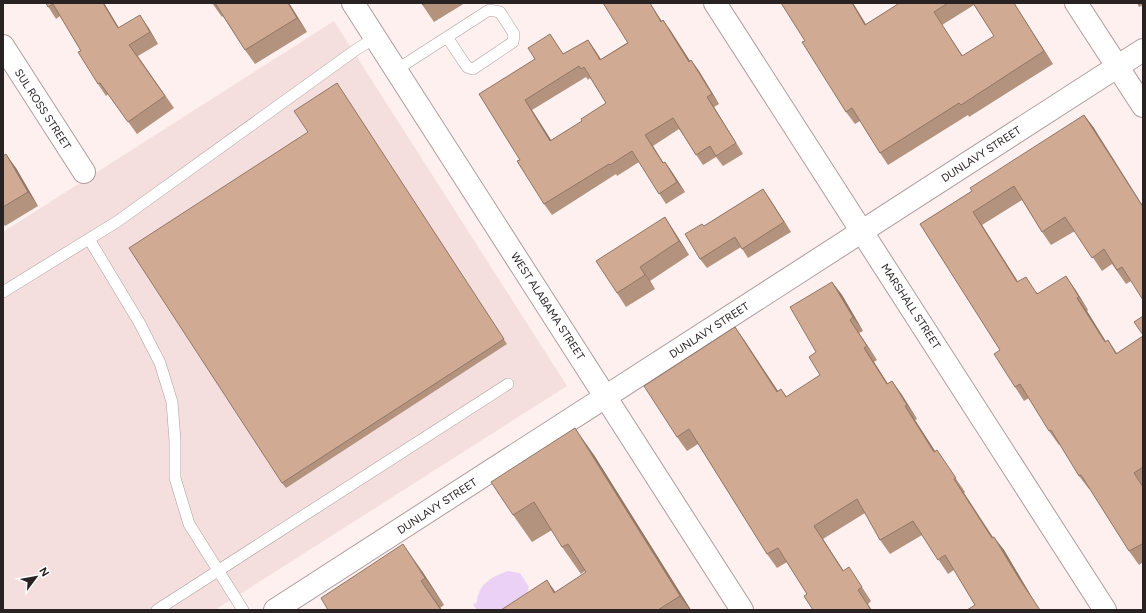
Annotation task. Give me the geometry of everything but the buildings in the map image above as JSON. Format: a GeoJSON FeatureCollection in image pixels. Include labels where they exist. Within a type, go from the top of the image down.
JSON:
{"type":"FeatureCollection","features":[{"type":"Feature","properties":{"kind":"street","name":"WEST ALABAMA STREET"},"geometry":{"type":"LineString","coordinates":[[353,3],[742,610]]}},
{"type":"Feature","properties":{"kind":"street","name":"MARSHALL STREET"},"geometry":{"type":"LineString","coordinates":[[715,3],[1105,610]]}},
{"type":"Feature","properties":{"kind":"street"},"geometry":{"type":"LineString","coordinates":[[1076,3],[1143,106]]}},
{"type":"Feature","properties":{"kind":"street","name":"SUL ROSS STREET"},"geometry":{"type":"LineString","coordinates":[[3,46],[84,172]]}},
{"type":"Feature","properties":{"kind":"street","name":"DUNLAVY STREET"},"geometry":{"type":"LineString","coordinates":[[275,610],[297,604],[606,397],[1143,50]]}},
{"type":"Feature","properties":{"kind":"lane"},"geometry":{"type":"LineString","coordinates":[[396,70],[447,37],[489,10],[500,12],[514,34],[512,42],[473,69],[467,67],[447,37]]}},
{"type":"Feature","properties":{"kind":"lane"},"geometry":{"type":"LineString","coordinates":[[3,292],[118,221],[357,49],[375,38]]}},
{"type":"Feature","properties":{"kind":"lane"},"geometry":{"type":"LineString","coordinates":[[89,239],[139,322],[160,363],[172,402],[175,441],[174,478],[189,524],[243,610]]}},
{"type":"Feature","properties":{"kind":"lane"},"geometry":{"type":"LineString","coordinates":[[157,610],[508,384]]}},
{"type":"Feature","properties":{"kind":"shaded area"},"geometry":{"type":"Polygon","coordinates":[[[334,21],[567,386],[215,610],[3,610],[3,232],[334,21]]]}},
{"type":"Feature","properties":{"kind":"shaded area"},"geometry":{"type":"Polygon","coordinates":[[[508,571],[520,573],[529,587],[525,599],[502,610],[477,610],[473,605],[477,602],[480,590],[483,586],[497,575],[508,571]]]}}]}
